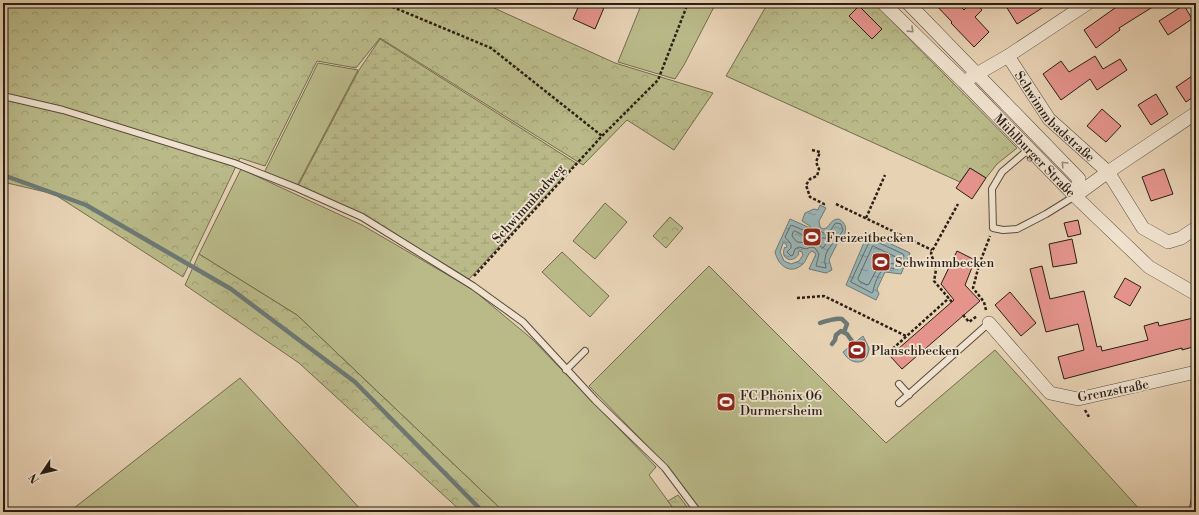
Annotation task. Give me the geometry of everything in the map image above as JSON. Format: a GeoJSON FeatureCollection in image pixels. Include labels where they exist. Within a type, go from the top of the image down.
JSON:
{"type":"FeatureCollection","features":[{"type":"Feature","properties":{"kind":"street","name":"Mühlburger Straße"},"geometry":{"type":"LineString","coordinates":[[883,3],[964,82],[1075,196],[1149,267],[1196,294]]}},
{"type":"Feature","properties":{"kind":"street","name":"Schwimmbadstraße"},"geometry":{"type":"LineString","coordinates":[[908,3],[1079,179],[1075,196]]}},
{"type":"Feature","properties":{"kind":"street"},"geometry":{"type":"LineString","coordinates":[[964,82],[1008,56],[1088,3]]}},
{"type":"Feature","properties":{"kind":"street","name":"Schwimmbadstraße"},"geometry":{"type":"LineString","coordinates":[[1008,56],[1048,119],[1108,172],[1143,228],[1168,242],[1181,238],[1196,228]]}},
{"type":"Feature","properties":{"kind":"street"},"geometry":{"type":"LineString","coordinates":[[1075,196],[1196,113]]}},
{"type":"Feature","properties":{"kind":"street","name":"Grenzstraße"},"geometry":{"type":"LineString","coordinates":[[989,323],[1050,393],[1078,399],[1196,372]]}},
{"type":"Feature","properties":{"kind":"lane"},"geometry":{"type":"LineString","coordinates":[[3,96],[78,114],[234,163],[297,188],[362,217],[473,286],[522,322],[566,370],[665,468],[698,512]]}},
{"type":"Feature","properties":{"kind":"lane"},"geometry":{"type":"LineString","coordinates":[[1029,149],[1002,172],[992,189],[993,228],[1003,230],[1018,229],[1075,196]]}},
{"type":"Feature","properties":{"kind":"lane"},"geometry":{"type":"LineString","coordinates":[[899,403],[989,323]]}},
{"type":"Feature","properties":{"kind":"lane"},"geometry":{"type":"LineString","coordinates":[[566,370],[585,351]]}},
{"type":"Feature","properties":{"kind":"lane"},"geometry":{"type":"LineString","coordinates":[[899,384],[909,395]]}},
{"type":"Feature","properties":{"kind":"lane"},"geometry":{"type":"LineString","coordinates":[[1192,512],[1196,494]]}},
{"type":"Feature","properties":{"kind":"path"},"geometry":{"type":"LineString","coordinates":[[382,3],[491,48],[602,136]]}},
{"type":"Feature","properties":{"kind":"path"},"geometry":{"type":"LineString","coordinates":[[682,3],[686,7]]}},
{"type":"Feature","properties":{"kind":"path","name":"Schwimmbadweg"},"geometry":{"type":"LineString","coordinates":[[473,286],[474,276],[602,136],[658,80],[688,3]]}},
{"type":"Feature","properties":{"kind":"path"},"geometry":{"type":"LineString","coordinates":[[812,150],[820,152],[816,162],[819,169],[817,176],[810,179],[806,185],[810,197],[824,204],[823,206]]}},
{"type":"Feature","properties":{"kind":"path"},"geometry":{"type":"LineString","coordinates":[[866,218],[886,175]]}},
{"type":"Feature","properties":{"kind":"path"},"geometry":{"type":"LineString","coordinates":[[836,204],[932,250]]}},
{"type":"Feature","properties":{"kind":"path"},"geometry":{"type":"LineString","coordinates":[[952,302],[934,281],[936,270],[931,253],[958,204]]}},
{"type":"Feature","properties":{"kind":"path"},"geometry":{"type":"LineString","coordinates":[[989,323],[984,302],[973,288],[979,265],[993,228]]}},
{"type":"Feature","properties":{"kind":"path"},"geometry":{"type":"LineString","coordinates":[[797,298],[824,296],[906,336]]}},
{"type":"Feature","properties":{"kind":"path"},"geometry":{"type":"LineString","coordinates":[[889,352],[949,298]]}},
{"type":"Feature","properties":{"kind":"green space"},"geometry":{"type":"Polygon","coordinates":[[[3,3],[483,3],[615,63],[713,93],[674,150],[627,120],[583,165],[380,38],[356,68],[317,61],[265,166],[240,158],[183,277],[54,194],[3,182],[3,3]]]}},
{"type":"Feature","properties":{"kind":"green space"},"geometry":{"type":"Polygon","coordinates":[[[642,3],[716,3],[684,65],[675,79],[618,62],[642,3]]]}},
{"type":"Feature","properties":{"kind":"green space"},"geometry":{"type":"Polygon","coordinates":[[[768,3],[874,3],[1017,148],[997,164],[986,178],[970,168],[960,182],[726,76],[768,3]]]}},
{"type":"Feature","properties":{"kind":"green space"},"geometry":{"type":"Polygon","coordinates":[[[380,39],[576,163],[469,279],[365,216],[298,186],[359,70],[380,39]]]}},
{"type":"Feature","properties":{"kind":"green space"},"geometry":{"type":"Polygon","coordinates":[[[318,63],[358,70],[297,186],[264,173],[318,63]]]}},
{"type":"Feature","properties":{"kind":"green space"},"geometry":{"type":"Polygon","coordinates":[[[241,169],[362,225],[472,289],[532,339],[656,467],[649,475],[676,512],[504,512],[297,315],[199,254],[241,169]]]}},
{"type":"Feature","properties":{"kind":"green space"},"geometry":{"type":"Polygon","coordinates":[[[605,203],[627,222],[595,259],[573,241],[605,203]]]}},
{"type":"Feature","properties":{"kind":"green space"},"geometry":{"type":"Polygon","coordinates":[[[670,217],[683,228],[666,248],[653,236],[670,217]]]}},
{"type":"Feature","properties":{"kind":"green space"},"geometry":{"type":"Polygon","coordinates":[[[562,252],[609,296],[590,317],[542,272],[562,252]]]}},
{"type":"Feature","properties":{"kind":"green space"},"geometry":{"type":"Polygon","coordinates":[[[199,254],[297,315],[504,512],[462,512],[299,363],[185,285],[199,254]]]}},
{"type":"Feature","properties":{"kind":"green space","name":"FC Phönix 06 Durmersheim"},"geometry":{"type":"Polygon","coordinates":[[[709,266],[886,443],[995,350],[1142,512],[702,512],[667,466],[589,386],[709,266]]]}},
{"type":"Feature","properties":{"kind":"green space"},"geometry":{"type":"Polygon","coordinates":[[[240,378],[363,512],[69,512],[240,378]]]}},
{"type":"Feature","properties":{"kind":"green space"},"geometry":{"type":"Polygon","coordinates":[[[678,495],[691,512],[676,512],[668,501],[678,495]]]}},
{"type":"Feature","properties":{"kind":"water","name":"Freizeitbecken"},"geometry":{"type":"Polygon","coordinates":[[[820,205],[826,208],[819,221],[820,227],[823,229],[826,228],[833,220],[839,219],[844,224],[846,230],[844,236],[840,243],[838,242],[829,260],[832,270],[826,273],[809,269],[816,254],[812,251],[803,264],[798,267],[789,269],[785,267],[779,261],[775,252],[790,219],[810,228],[810,226],[802,221],[805,213],[814,209],[818,210],[820,205]],[[783,243],[780,252],[784,261],[791,264],[799,261],[803,255],[802,252],[799,251],[799,254],[793,259],[790,260],[785,257],[784,251],[785,247],[786,248],[787,246],[783,243]]]}},
{"type":"Feature","properties":{"kind":"water","name":"Schwimmbecken"},"geometry":{"type":"Polygon","coordinates":[[[868,233],[910,253],[901,274],[885,272],[877,289],[879,294],[876,300],[846,285],[868,233]]]}},
{"type":"Feature","properties":{"kind":"water","name":"Planschbecken"},"geometry":{"type":"Polygon","coordinates":[[[863,336],[869,348],[868,354],[862,361],[854,362],[846,357],[843,352],[863,336]]]}},
{"type":"Feature","properties":{"kind":"building"},"geometry":{"type":"Polygon","coordinates":[[[580,3],[606,3],[595,29],[573,19],[580,3]]]}},
{"type":"Feature","properties":{"kind":"building"},"geometry":{"type":"Polygon","coordinates":[[[934,3],[957,3],[964,10],[971,3],[976,3],[982,10],[975,17],[989,32],[974,47],[934,3]]]}},
{"type":"Feature","properties":{"kind":"building"},"geometry":{"type":"Polygon","coordinates":[[[1004,3],[1050,3],[1017,24],[1004,3]]]}},
{"type":"Feature","properties":{"kind":"building"},"geometry":{"type":"Polygon","coordinates":[[[1122,3],[1159,3],[1119,28],[1120,30],[1096,48],[1084,30],[1122,3]]]}},
{"type":"Feature","properties":{"kind":"building"},"geometry":{"type":"Polygon","coordinates":[[[1184,5],[1192,19],[1168,35],[1159,21],[1184,5]]]}},
{"type":"Feature","properties":{"kind":"building"},"geometry":{"type":"Polygon","coordinates":[[[859,6],[882,29],[872,39],[849,16],[859,6]]]}},
{"type":"Feature","properties":{"kind":"building"},"geometry":{"type":"Polygon","coordinates":[[[1095,56],[1103,69],[1120,59],[1127,70],[1097,90],[1090,79],[1061,100],[1043,74],[1061,61],[1069,72],[1095,56]]]}},
{"type":"Feature","properties":{"kind":"building"},"geometry":{"type":"Polygon","coordinates":[[[1192,76],[1196,82],[1196,95],[1186,102],[1176,87],[1192,76]]]}},
{"type":"Feature","properties":{"kind":"building"},"geometry":{"type":"Polygon","coordinates":[[[1156,94],[1168,114],[1151,125],[1138,105],[1156,94]]]}},
{"type":"Feature","properties":{"kind":"building"},"geometry":{"type":"Polygon","coordinates":[[[1102,109],[1121,126],[1106,142],[1087,126],[1102,109]]]}},
{"type":"Feature","properties":{"kind":"building"},"geometry":{"type":"Polygon","coordinates":[[[970,168],[986,178],[972,199],[956,188],[970,168]]]}},
{"type":"Feature","properties":{"kind":"building"},"geometry":{"type":"Polygon","coordinates":[[[1164,169],[1173,194],[1151,201],[1142,177],[1164,169]]]}},
{"type":"Feature","properties":{"kind":"building"},"geometry":{"type":"Polygon","coordinates":[[[1078,220],[1081,234],[1068,237],[1064,223],[1078,220]]]}},
{"type":"Feature","properties":{"kind":"building"},"geometry":{"type":"Polygon","coordinates":[[[1072,239],[1077,263],[1053,267],[1049,244],[1072,239]]]}},
{"type":"Feature","properties":{"kind":"building"},"geometry":{"type":"Polygon","coordinates":[[[957,251],[975,260],[965,285],[980,301],[902,369],[890,356],[954,300],[941,284],[957,251]]]}},
{"type":"Feature","properties":{"kind":"building"},"geometry":{"type":"Polygon","coordinates":[[[1042,266],[1050,299],[1084,291],[1097,347],[1101,346],[1102,351],[1148,340],[1144,326],[1158,322],[1159,326],[1193,318],[1196,330],[1196,346],[1182,350],[1182,348],[1064,379],[1058,357],[1084,350],[1078,324],[1046,332],[1030,269],[1042,266]]]}},
{"type":"Feature","properties":{"kind":"building"},"geometry":{"type":"Polygon","coordinates":[[[1125,278],[1141,287],[1130,306],[1114,297],[1125,278]]]}},
{"type":"Feature","properties":{"kind":"building"},"geometry":{"type":"Polygon","coordinates":[[[1010,292],[1036,323],[1021,336],[995,305],[1010,292]]]}},
{"type":"Feature","properties":{"kind":"waterway"},"geometry":{"type":"LineString","coordinates":[[3,175],[86,205],[231,289],[355,382],[483,512]]}},
{"type":"Feature","properties":{"kind":"waterway"},"geometry":{"type":"LineString","coordinates":[[820,323],[834,319],[842,319],[847,324],[844,332]]}},
{"type":"Feature","properties":{"kind":"waterway"},"geometry":{"type":"LineString","coordinates":[[832,344],[836,335],[841,331],[847,334],[854,344]]}},
{"type":"Feature","properties":{"kind":"place","name":"Freizeitbecken"},"geometry":{"type":"Point","coordinates":[812,237]}},
{"type":"Feature","properties":{"kind":"place","name":"Schwimmbecken"},"geometry":{"type":"Point","coordinates":[881,262]}},
{"type":"Feature","properties":{"kind":"place","name":"Planschbecken"},"geometry":{"type":"Point","coordinates":[857,350]}},
{"type":"Feature","properties":{"kind":"place","name":"FC Phönix 06 Durmersheim"},"geometry":{"type":"Point","coordinates":[726,402]}}]}
